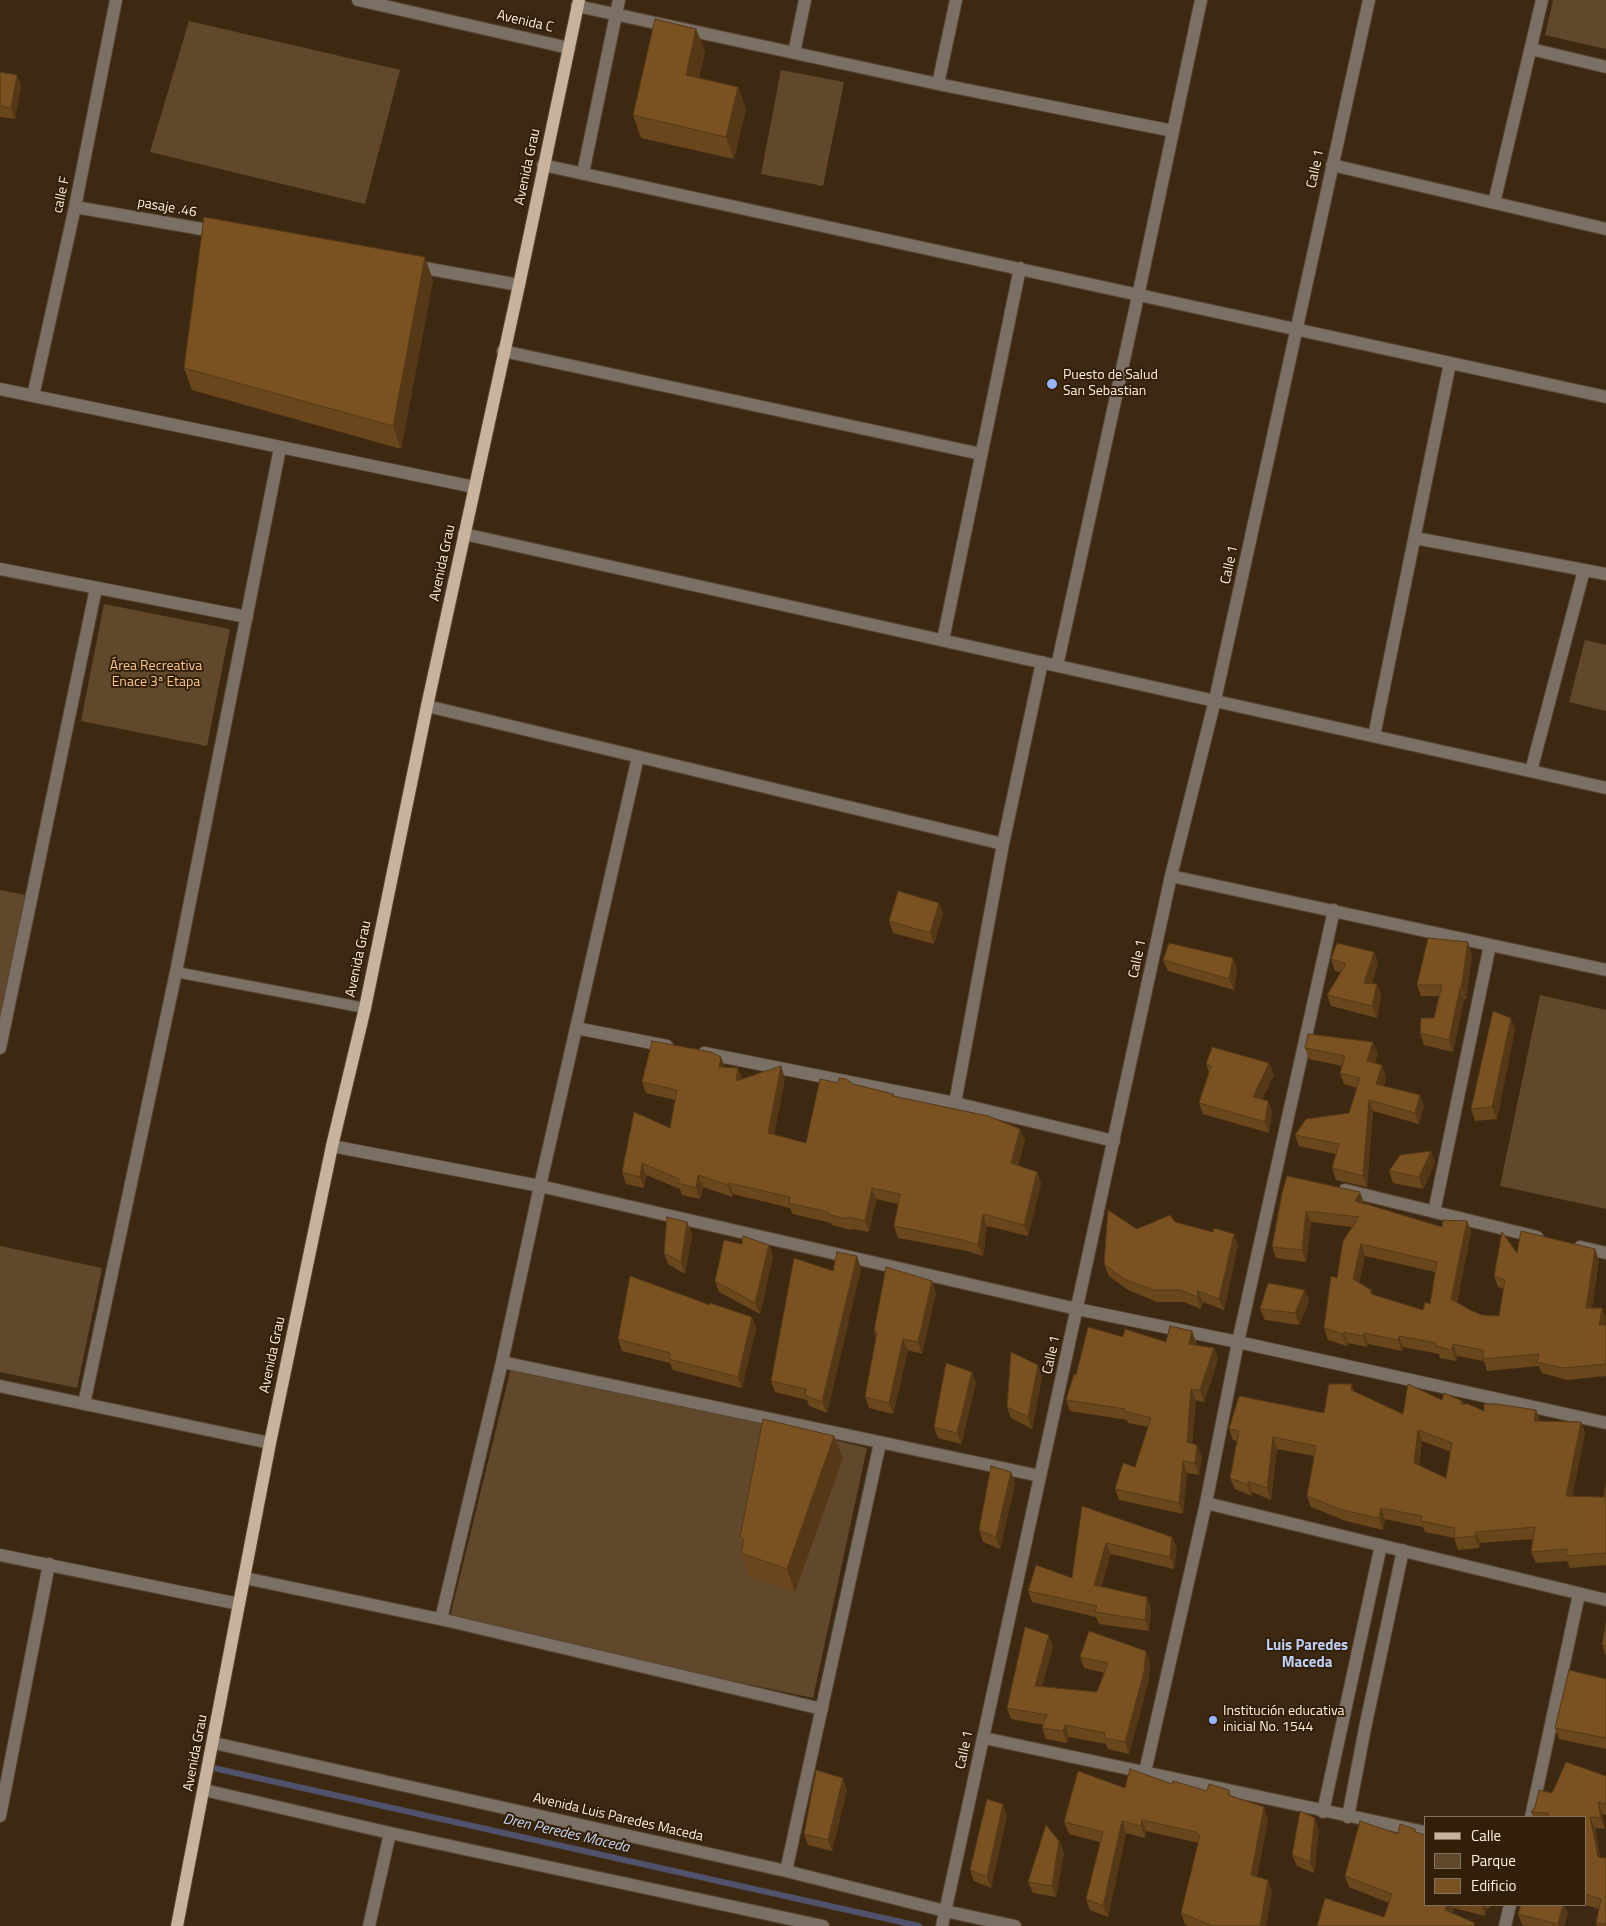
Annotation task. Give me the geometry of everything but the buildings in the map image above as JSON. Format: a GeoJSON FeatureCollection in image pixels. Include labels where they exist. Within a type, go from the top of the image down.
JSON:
{"type":"FeatureCollection","features":[{"type":"Feature","properties":{"kind":"main road","name":"Avenida Grau"},"geometry":{"type":"LineString","coordinates":[[177,1926],[214,1743],[270,1443],[332,1146],[365,1008],[427,706],[519,285],[578,3]]}},
{"type":"Feature","properties":{"kind":"street","name":"calle F"},"geometry":{"type":"LineString","coordinates":[[33,396],[75,207],[116,0]]}},
{"type":"Feature","properties":{"kind":"street","name":"Avenida C"},"geometry":{"type":"LineString","coordinates":[[358,0],[384,3],[569,48]]}},
{"type":"Feature","properties":{"kind":"street"},"geometry":{"type":"LineString","coordinates":[[583,173],[619,0]]}},
{"type":"Feature","properties":{"kind":"street"},"geometry":{"type":"LineString","coordinates":[[794,52],[805,0]]}},
{"type":"Feature","properties":{"kind":"street"},"geometry":{"type":"LineString","coordinates":[[938,84],[956,0]]}},
{"type":"Feature","properties":{"kind":"street"},"geometry":{"type":"LineString","coordinates":[[1057,666],[1201,0]]}},
{"type":"Feature","properties":{"kind":"street","name":"Calle 1"},"geometry":{"type":"LineString","coordinates":[[942,1926],[1171,876],[1215,700],[1369,0]]}},
{"type":"Feature","properties":{"kind":"street"},"geometry":{"type":"LineString","coordinates":[[1494,203],[1542,0]]}},
{"type":"Feature","properties":{"kind":"street"},"geometry":{"type":"LineString","coordinates":[[578,3],[616,15],[938,84],[1173,131]]}},
{"type":"Feature","properties":{"kind":"street"},"geometry":{"type":"LineString","coordinates":[[1530,49],[1606,67]]}},
{"type":"Feature","properties":{"kind":"street"},"geometry":{"type":"LineString","coordinates":[[543,165],[1606,397]]}},
{"type":"Feature","properties":{"kind":"street"},"geometry":{"type":"LineString","coordinates":[[1332,165],[1606,229]]}},
{"type":"Feature","properties":{"kind":"street","name":"pasaje .46"},"geometry":{"type":"LineString","coordinates":[[75,207],[229,234]]}},
{"type":"Feature","properties":{"kind":"street"},"geometry":{"type":"LineString","coordinates":[[403,265],[519,285]]}},
{"type":"Feature","properties":{"kind":"street"},"geometry":{"type":"LineString","coordinates":[[943,640],[1020,268]]}},
{"type":"Feature","properties":{"kind":"street"},"geometry":{"type":"LineString","coordinates":[[504,351],[981,454]]}},
{"type":"Feature","properties":{"kind":"street"},"geometry":{"type":"LineString","coordinates":[[1374,736],[1450,363]]}},
{"type":"Feature","properties":{"kind":"street"},"geometry":{"type":"LineString","coordinates":[[0,389],[474,487]]}},
{"type":"Feature","properties":{"kind":"street"},"geometry":{"type":"LineString","coordinates":[[84,1404],[176,972],[280,448]]}},
{"type":"Feature","properties":{"kind":"street"},"geometry":{"type":"LineString","coordinates":[[464,534],[1606,788]]}},
{"type":"Feature","properties":{"kind":"street"},"geometry":{"type":"LineString","coordinates":[[1414,538],[1606,574]]}},
{"type":"Feature","properties":{"kind":"street"},"geometry":{"type":"LineString","coordinates":[[0,569],[246,617]]}},
{"type":"Feature","properties":{"kind":"street"},"geometry":{"type":"LineString","coordinates":[[1531,771],[1584,570]]}},
{"type":"Feature","properties":{"kind":"street"},"geometry":{"type":"LineString","coordinates":[[0,1048],[96,588]]}},
{"type":"Feature","properties":{"kind":"street"},"geometry":{"type":"LineString","coordinates":[[955,1103],[1003,844],[1042,662]]}},
{"type":"Feature","properties":{"kind":"street"},"geometry":{"type":"LineString","coordinates":[[427,706],[1003,844]]}},
{"type":"Feature","properties":{"kind":"street"},"geometry":{"type":"LineString","coordinates":[[441,1619],[502,1362],[540,1186],[638,757]]}},
{"type":"Feature","properties":{"kind":"street"},"geometry":{"type":"LineString","coordinates":[[1171,876],[1606,970]]}},
{"type":"Feature","properties":{"kind":"street"},"geometry":{"type":"LineString","coordinates":[[1145,1772],[1206,1503],[1238,1342],[1281,1175],[1334,910]]}},
{"type":"Feature","properties":{"kind":"street"},"geometry":{"type":"LineString","coordinates":[[1434,1212],[1490,945]]}},
{"type":"Feature","properties":{"kind":"street"},"geometry":{"type":"LineString","coordinates":[[576,1028],[955,1103],[1114,1141]]}},
{"type":"Feature","properties":{"kind":"street"},"geometry":{"type":"LineString","coordinates":[[332,1146],[540,1186],[1077,1309],[1238,1342],[1606,1423]]}},
{"type":"Feature","properties":{"kind":"street"},"geometry":{"type":"LineString","coordinates":[[1332,1187],[1545,1238]]}},
{"type":"Feature","properties":{"kind":"street"},"geometry":{"type":"LineString","coordinates":[[1564,1243],[1606,1253]]}},
{"type":"Feature","properties":{"kind":"street"},"geometry":{"type":"LineString","coordinates":[[502,1362],[1040,1476]]}},
{"type":"Feature","properties":{"kind":"street"},"geometry":{"type":"LineString","coordinates":[[0,1386],[270,1443]]}},
{"type":"Feature","properties":{"kind":"street"},"geometry":{"type":"LineString","coordinates":[[786,1871],[880,1443]]}},
{"type":"Feature","properties":{"kind":"street"},"geometry":{"type":"LineString","coordinates":[[1206,1503],[1606,1600]]}},
{"type":"Feature","properties":{"kind":"street"},"geometry":{"type":"LineString","coordinates":[[1323,1812],[1381,1545]]}},
{"type":"Feature","properties":{"kind":"street"},"geometry":{"type":"LineString","coordinates":[[1348,1817],[1403,1550]]}},
{"type":"Feature","properties":{"kind":"street"},"geometry":{"type":"LineString","coordinates":[[0,1555],[239,1604]]}},
{"type":"Feature","properties":{"kind":"street"},"geometry":{"type":"LineString","coordinates":[[0,1816],[49,1564]]}},
{"type":"Feature","properties":{"kind":"street"},"geometry":{"type":"LineString","coordinates":[[245,1578],[441,1619],[822,1709]]}},
{"type":"Feature","properties":{"kind":"street"},"geometry":{"type":"LineString","coordinates":[[1531,1816],[1579,1594]]}},
{"type":"Feature","properties":{"kind":"street"},"geometry":{"type":"LineString","coordinates":[[984,1738],[1323,1812],[1424,1832]]}},
{"type":"Feature","properties":{"kind":"street","name":"Avenida Luis Paredes Maceda"},"geometry":{"type":"LineString","coordinates":[[214,1743],[786,1871],[945,1911],[1015,1926]]}},
{"type":"Feature","properties":{"kind":"street"},"geometry":{"type":"LineString","coordinates":[[204,1790],[775,1921],[824,1926]]}},
{"type":"Feature","properties":{"kind":"street"},"geometry":{"type":"LineString","coordinates":[[369,1926],[390,1834]]}},
{"type":"Feature","properties":{"kind":"street"},"geometry":{"type":"LineString","coordinates":[[1505,1926],[1510,1906]]}},
{"type":"Feature","properties":{"kind":"lane"},"geometry":{"type":"LineString","coordinates":[[176,972],[365,1008]]}},
{"type":"Feature","properties":{"kind":"green space"},"geometry":{"type":"Polygon","coordinates":[[[1553,0],[1606,0],[1606,49],[1545,35],[1553,0]]]}},
{"type":"Feature","properties":{"kind":"green space"},"geometry":{"type":"Polygon","coordinates":[[[189,21],[400,70],[365,204],[150,152],[189,21]]]}},
{"type":"Feature","properties":{"kind":"green space"},"geometry":{"type":"Polygon","coordinates":[[[781,70],[844,82],[823,186],[761,174],[781,70]]]}},
{"type":"Feature","properties":{"kind":"green space","name":"Área Recreativa Enace 3ª Etapa"},"geometry":{"type":"Polygon","coordinates":[[[104,604],[230,629],[207,746],[81,721],[104,604]]]}},
{"type":"Feature","properties":{"kind":"green space"},"geometry":{"type":"Polygon","coordinates":[[[1585,640],[1606,645],[1606,711],[1569,702],[1585,640]]]}},
{"type":"Feature","properties":{"kind":"green space"},"geometry":{"type":"Polygon","coordinates":[[[0,890],[25,895],[0,1025],[0,890]]]}},
{"type":"Feature","properties":{"kind":"green space"},"geometry":{"type":"Polygon","coordinates":[[[1540,995],[1606,1010],[1606,1209],[1500,1186],[1540,995]]]}},
{"type":"Feature","properties":{"kind":"green space"},"geometry":{"type":"Polygon","coordinates":[[[0,1246],[102,1268],[77,1388],[0,1372],[0,1246]]]}},
{"type":"Feature","properties":{"kind":"green space"},"geometry":{"type":"Polygon","coordinates":[[[512,1364],[867,1448],[813,1698],[449,1621],[512,1364]]]}},
{"type":"Feature","properties":{"kind":"waterway","name":"Dren Peredes Maceda"},"geometry":{"type":"LineString","coordinates":[[209,1767],[919,1926]]}},
{"type":"Feature","properties":{"kind":"place","name":"Puesto de Salud San Sebastian"},"geometry":{"type":"Point","coordinates":[1052,384]}},
{"type":"Feature","properties":{"kind":"place","name":"Institución educativa inicial No. 1544"},"geometry":{"type":"Point","coordinates":[1213,1720]}},
{"type":"Feature","properties":{"kind":"district","name":"Luis Paredes Maceda"},"geometry":{"type":"Point","coordinates":[1307,1654]}}]}
